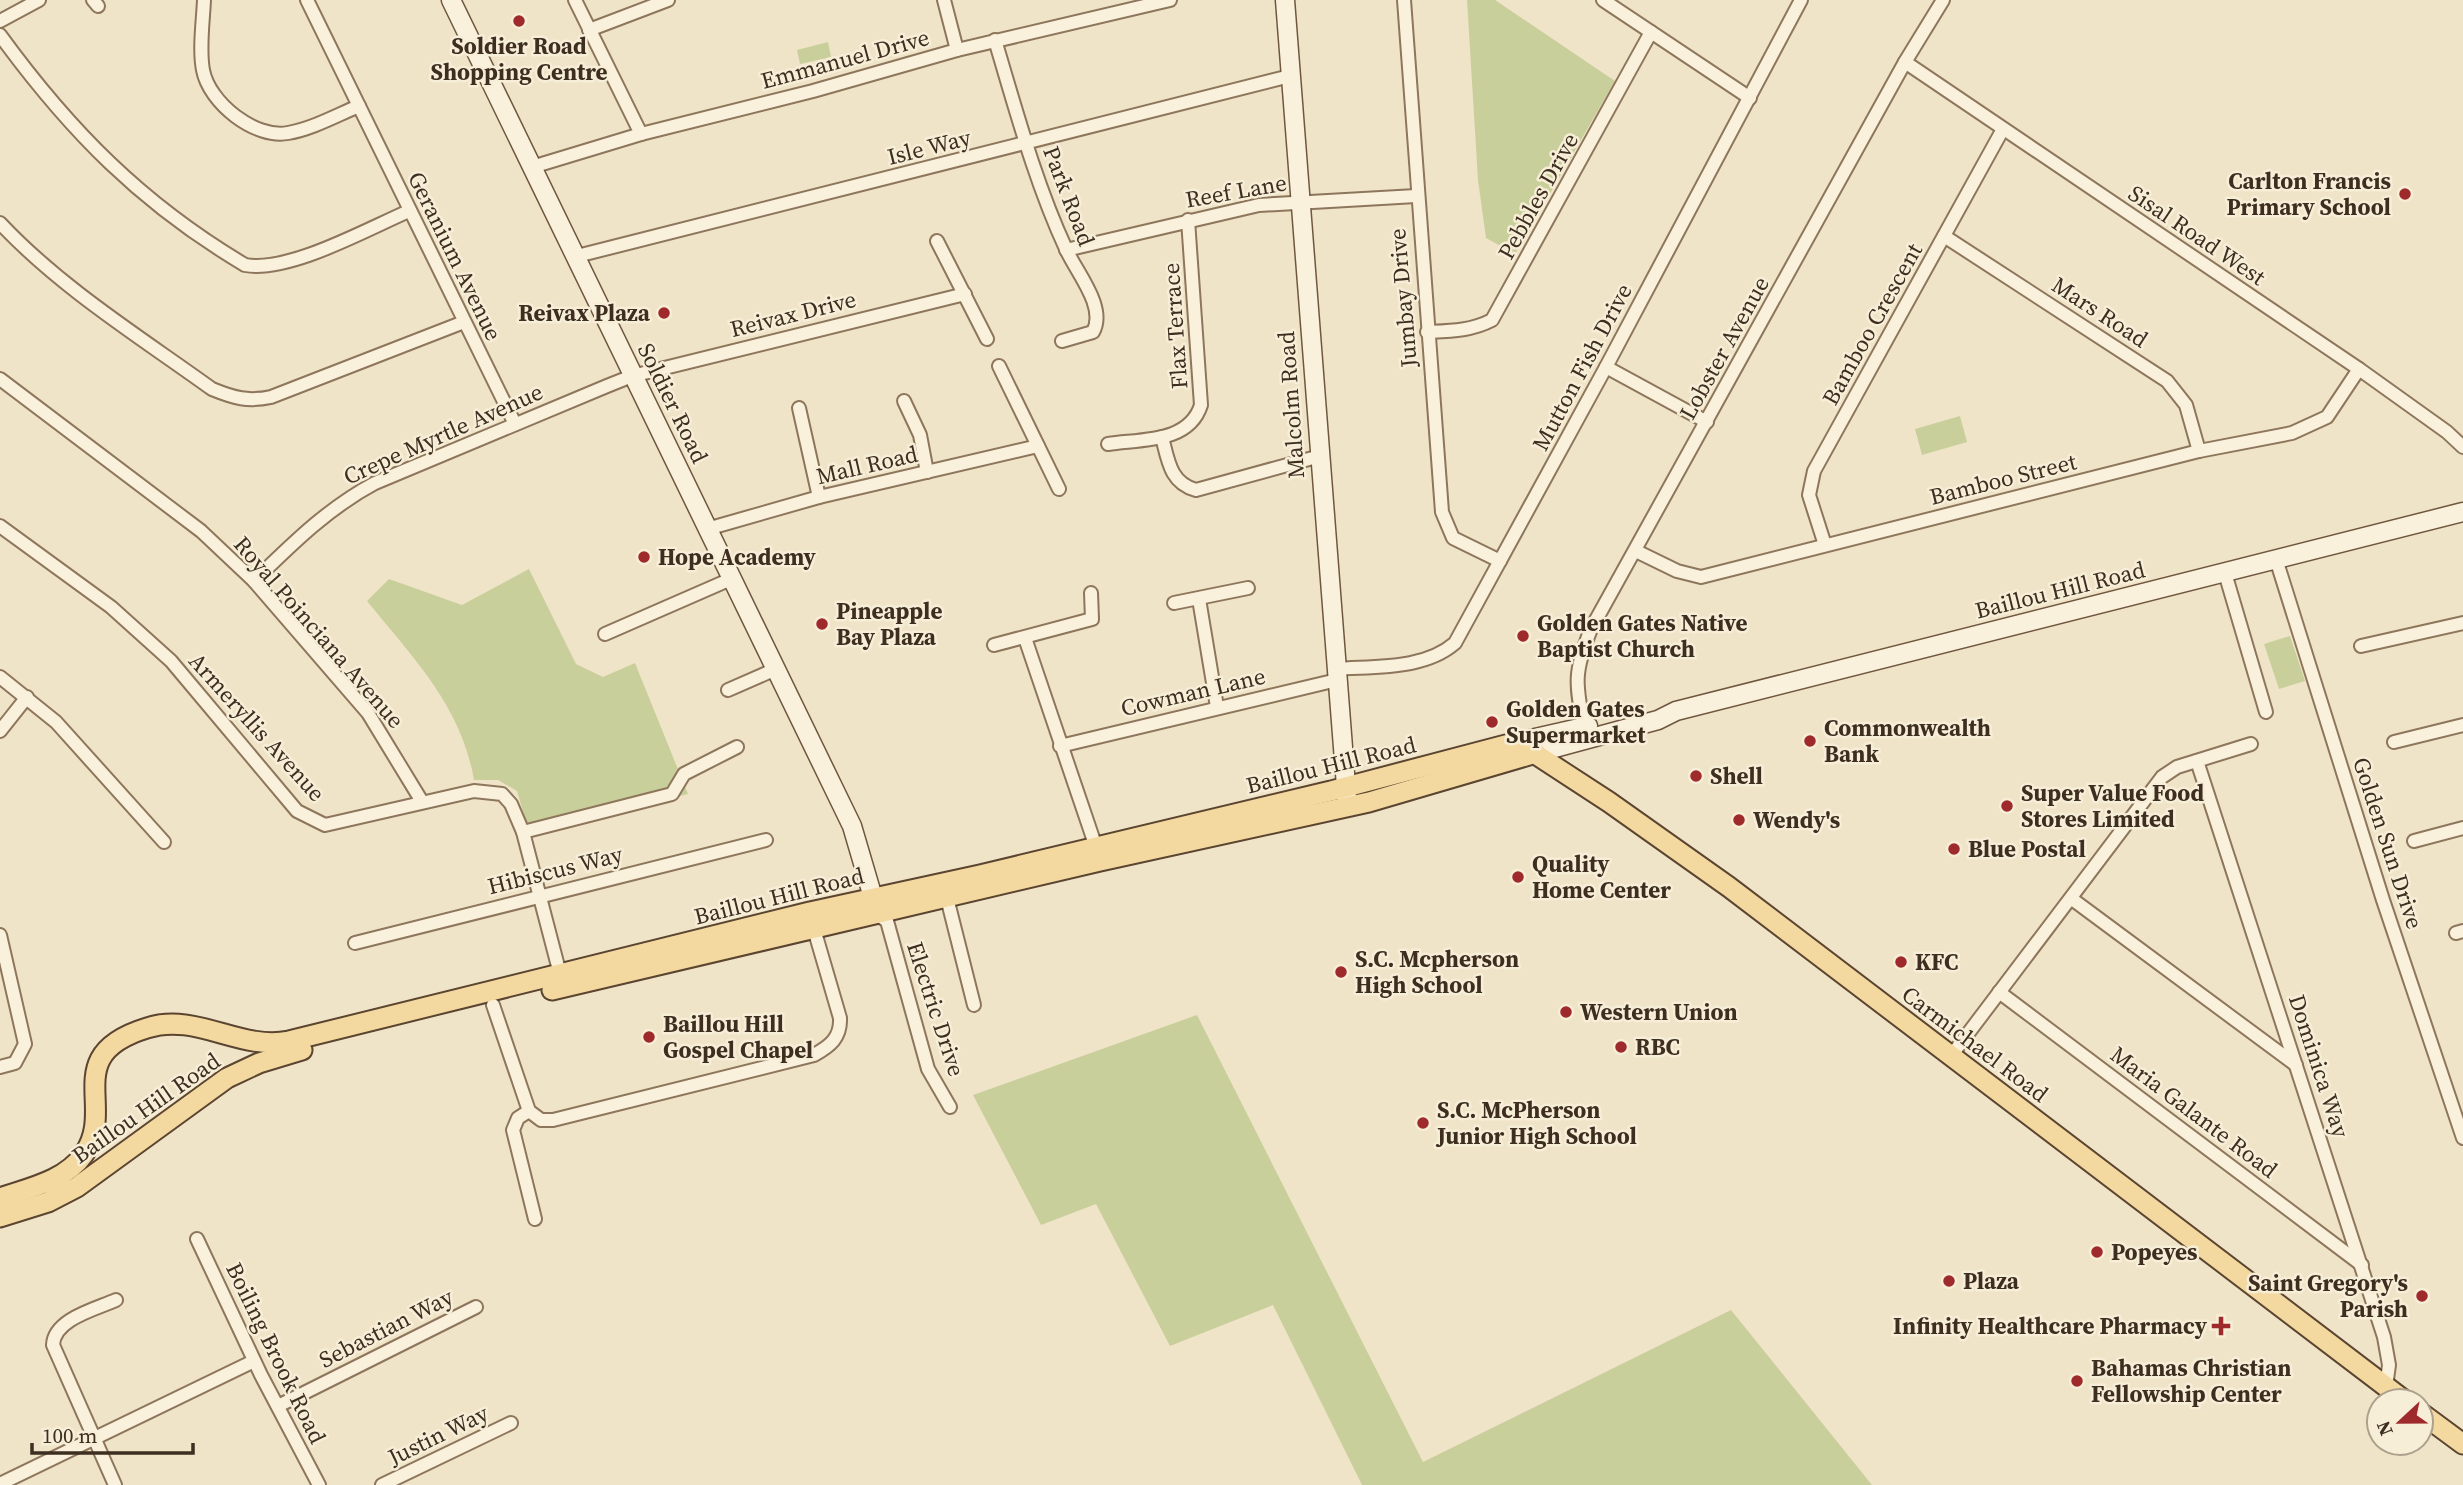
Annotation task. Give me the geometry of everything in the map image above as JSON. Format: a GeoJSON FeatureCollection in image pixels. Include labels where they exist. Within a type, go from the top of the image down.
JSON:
{"type":"FeatureCollection","features":[{"type":"Feature","properties":{"kind":"main road","name":"Soldier Road"},"geometry":{"type":"LineString","coordinates":[[451,0],[852,826],[883,908]]}},
{"type":"Feature","properties":{"kind":"main road","name":"Malcolm Road"},"geometry":{"type":"LineString","coordinates":[[1285,0],[1336,674],[1349,807]]}},
{"type":"Feature","properties":{"kind":"main road","name":"Baillou Hill Road"},"geometry":{"type":"LineString","coordinates":[[0,1198],[63,1173],[83,1155],[90,1143],[95,1071],[104,1053],[119,1041],[148,1027],[189,1024],[239,1039],[270,1043],[289,1041],[561,974],[883,908],[1098,854],[1349,807],[1658,720],[1668,714],[2463,512]]}},
{"type":"Feature","properties":{"kind":"main road","name":"Baillou Hill Road"},"geometry":{"type":"LineString","coordinates":[[0,1217],[58,1198],[115,1161],[177,1111],[219,1083],[246,1069],[309,1048],[814,929],[883,908],[947,898],[1098,854],[1517,743],[1657,712],[1668,714]]}},
{"type":"Feature","properties":{"kind":"main road"},"geometry":{"type":"LineString","coordinates":[[1517,743],[1562,772]]}},
{"type":"Feature","properties":{"kind":"main road","name":"Carmichael Road"},"geometry":{"type":"LineString","coordinates":[[1498,765],[1562,772],[1729,887],[2386,1387]]}},
{"type":"Feature","properties":{"kind":"main road"},"geometry":{"type":"LineString","coordinates":[[239,1039],[246,1069]]}},
{"type":"Feature","properties":{"kind":"main road"},"geometry":{"type":"LineString","coordinates":[[90,1143],[115,1161]]}},
{"type":"Feature","properties":{"kind":"main road"},"geometry":{"type":"LineString","coordinates":[[2435,1423],[2463,1444]]}},
{"type":"Feature","properties":{"kind":"street"},"geometry":{"type":"LineString","coordinates":[[0,21],[39,0]]}},
{"type":"Feature","properties":{"kind":"street"},"geometry":{"type":"LineString","coordinates":[[204,0],[203,71],[211,89],[240,118],[272,133],[288,133],[359,106]]}},
{"type":"Feature","properties":{"kind":"street","name":"Geranium Avenue"},"geometry":{"type":"LineString","coordinates":[[307,0],[515,424]]}},
{"type":"Feature","properties":{"kind":"street"},"geometry":{"type":"LineString","coordinates":[[575,0],[641,134]]}},
{"type":"Feature","properties":{"kind":"street"},"geometry":{"type":"LineString","coordinates":[[589,30],[668,0]]}},
{"type":"Feature","properties":{"kind":"street"},"geometry":{"type":"LineString","coordinates":[[944,0],[957,50]]}},
{"type":"Feature","properties":{"kind":"street","name":"Emmanuel Drive"},"geometry":{"type":"LineString","coordinates":[[533,166],[641,134],[813,91],[995,40],[1170,0]]}},
{"type":"Feature","properties":{"kind":"street","name":"Jumbay Drive"},"geometry":{"type":"LineString","coordinates":[[1404,0],[1416,196],[1442,512],[1453,538],[1500,561]]}},
{"type":"Feature","properties":{"kind":"street"},"geometry":{"type":"LineString","coordinates":[[1603,0],[1749,98]]}},
{"type":"Feature","properties":{"kind":"street","name":"Mutton Fish Drive"},"geometry":{"type":"LineString","coordinates":[[1336,674],[1429,659],[1446,650],[1467,626],[1801,0]]}},
{"type":"Feature","properties":{"kind":"street","name":"Lobster Avenue"},"geometry":{"type":"LineString","coordinates":[[1584,727],[1576,687],[1578,661],[1591,629],[1905,62],[1943,0]]}},
{"type":"Feature","properties":{"kind":"street","name":"Pebbles Drive"},"geometry":{"type":"LineString","coordinates":[[1427,332],[1480,327],[1492,320],[1651,32]]}},
{"type":"Feature","properties":{"kind":"street"},"geometry":{"type":"LineString","coordinates":[[0,35],[46,97],[124,178],[245,265],[262,268],[285,263],[409,211]]}},
{"type":"Feature","properties":{"kind":"street","name":"Park Road"},"geometry":{"type":"LineString","coordinates":[[995,40],[1027,144],[1066,250],[1095,306],[1097,319],[1093,332],[1062,341]]}},
{"type":"Feature","properties":{"kind":"street","name":"Sisal Road West"},"geometry":{"type":"LineString","coordinates":[[1905,62],[2359,369],[2448,432],[2463,447]]}},
{"type":"Feature","properties":{"kind":"street","name":"Isle Way"},"geometry":{"type":"LineString","coordinates":[[577,257],[1290,76]]}},
{"type":"Feature","properties":{"kind":"street","name":"Bamboo Crescent"},"geometry":{"type":"LineString","coordinates":[[1825,545],[1809,495],[1814,471],[2003,130]]}},
{"type":"Feature","properties":{"kind":"street","name":"Reef Lane"},"geometry":{"type":"LineString","coordinates":[[1066,250],[1259,205],[1300,200],[1416,196]]}},
{"type":"Feature","properties":{"kind":"street","name":"Flax Terrace"},"geometry":{"type":"LineString","coordinates":[[1108,444],[1162,437],[1189,426],[1197,418],[1201,405],[1188,220]]}},
{"type":"Feature","properties":{"kind":"street"},"geometry":{"type":"LineString","coordinates":[[0,223],[19,243],[93,303],[212,389],[234,398],[251,401],[271,397],[464,322]]}},
{"type":"Feature","properties":{"kind":"street","name":"Mars Road"},"geometry":{"type":"LineString","coordinates":[[1944,236],[2167,381],[2186,405],[2199,451]]}},
{"type":"Feature","properties":{"kind":"street"},"geometry":{"type":"LineString","coordinates":[[937,241],[987,340]]}},
{"type":"Feature","properties":{"kind":"street","name":"Reivax Drive"},"geometry":{"type":"LineString","coordinates":[[632,376],[965,294]]}},
{"type":"Feature","properties":{"kind":"street"},"geometry":{"type":"LineString","coordinates":[[999,366],[1059,489]]}},
{"type":"Feature","properties":{"kind":"street"},"geometry":{"type":"LineString","coordinates":[[1606,367],[1707,422]]}},
{"type":"Feature","properties":{"kind":"street","name":"Bamboo Street"},"geometry":{"type":"LineString","coordinates":[[1636,551],[1677,570],[1701,577],[2199,451],[2292,433],[2311,426],[2334,410],[2359,369]]}},
{"type":"Feature","properties":{"kind":"street","name":"Crepe Myrtle Avenue"},"geometry":{"type":"LineString","coordinates":[[254,581],[312,525],[346,498],[632,376]]}},
{"type":"Feature","properties":{"kind":"street","name":"Royal Poinciana Avenue"},"geometry":{"type":"LineString","coordinates":[[0,379],[201,531],[254,581],[368,713],[421,800]]}},
{"type":"Feature","properties":{"kind":"street"},"geometry":{"type":"LineString","coordinates":[[904,401],[920,435],[927,472]]}},
{"type":"Feature","properties":{"kind":"street"},"geometry":{"type":"LineString","coordinates":[[799,408],[819,497]]}},
{"type":"Feature","properties":{"kind":"street"},"geometry":{"type":"LineString","coordinates":[[1162,437],[1175,477],[1185,487],[1196,490],[1320,456]]}},
{"type":"Feature","properties":{"kind":"street","name":"Mall Road"},"geometry":{"type":"LineString","coordinates":[[707,529],[819,497],[1038,446]]}},
{"type":"Feature","properties":{"kind":"street","name":"Armeryllis Avenue"},"geometry":{"type":"LineString","coordinates":[[0,526],[111,607],[171,661],[297,811],[309,819],[325,824],[338,823],[421,800],[474,791],[502,794],[511,804],[523,832],[561,974]]}},
{"type":"Feature","properties":{"kind":"street","name":"Golden Sun Drive"},"geometry":{"type":"LineString","coordinates":[[2276,559],[2383,900],[2463,1138]]}},
{"type":"Feature","properties":{"kind":"street"},"geometry":{"type":"LineString","coordinates":[[2225,573],[2266,712]]}},
{"type":"Feature","properties":{"kind":"street"},"geometry":{"type":"LineString","coordinates":[[605,634],[731,579]]}},
{"type":"Feature","properties":{"kind":"street"},"geometry":{"type":"LineString","coordinates":[[1174,603],[1248,588]]}},
{"type":"Feature","properties":{"kind":"street"},"geometry":{"type":"LineString","coordinates":[[994,645],[1092,619],[1091,593]]}},
{"type":"Feature","properties":{"kind":"street"},"geometry":{"type":"LineString","coordinates":[[1199,599],[1217,707]]}},
{"type":"Feature","properties":{"kind":"street"},"geometry":{"type":"LineString","coordinates":[[2361,646],[2463,623]]}},
{"type":"Feature","properties":{"kind":"street"},"geometry":{"type":"LineString","coordinates":[[1025,638],[1098,854]]}},
{"type":"Feature","properties":{"kind":"street"},"geometry":{"type":"LineString","coordinates":[[728,690],[776,669]]}},
{"type":"Feature","properties":{"kind":"street","name":"Cowman Lane"},"geometry":{"type":"LineString","coordinates":[[1060,746],[1336,674]]}},
{"type":"Feature","properties":{"kind":"street"},"geometry":{"type":"LineString","coordinates":[[0,677],[56,722],[164,842]]}},
{"type":"Feature","properties":{"kind":"street"},"geometry":{"type":"LineString","coordinates":[[0,731],[27,698]]}},
{"type":"Feature","properties":{"kind":"street"},"geometry":{"type":"LineString","coordinates":[[2394,742],[2463,725]]}},
{"type":"Feature","properties":{"kind":"street"},"geometry":{"type":"LineString","coordinates":[[1951,1056],[2162,777],[2177,767],[2251,744]]}},
{"type":"Feature","properties":{"kind":"street"},"geometry":{"type":"LineString","coordinates":[[523,832],[672,794],[684,774],[737,747]]}},
{"type":"Feature","properties":{"kind":"street","name":"Dominica Way"},"geometry":{"type":"LineString","coordinates":[[2197,761],[2386,1342],[2389,1365],[2386,1387]]}},
{"type":"Feature","properties":{"kind":"street"},"geometry":{"type":"LineString","coordinates":[[2414,841],[2463,828]]}},
{"type":"Feature","properties":{"kind":"street","name":"Hibiscus Way"},"geometry":{"type":"LineString","coordinates":[[355,943],[766,840]]}},
{"type":"Feature","properties":{"kind":"street"},"geometry":{"type":"LineString","coordinates":[[947,898],[974,1005]]}},
{"type":"Feature","properties":{"kind":"street"},"geometry":{"type":"LineString","coordinates":[[2072,899],[2296,1065]]}},
{"type":"Feature","properties":{"kind":"street","name":"Electric Drive"},"geometry":{"type":"LineString","coordinates":[[883,908],[928,1069],[950,1107]]}},
{"type":"Feature","properties":{"kind":"street"},"geometry":{"type":"LineString","coordinates":[[493,1004],[529,1111],[541,1120],[552,1120],[814,1055],[827,1048],[838,1034],[840,1018],[814,929]]}},
{"type":"Feature","properties":{"kind":"street"},"geometry":{"type":"LineString","coordinates":[[0,935],[25,1044],[15,1063],[0,1068]]}},
{"type":"Feature","properties":{"kind":"street","name":"Maria Galante Road"},"geometry":{"type":"LineString","coordinates":[[1999,992],[2363,1266]]}},
{"type":"Feature","properties":{"kind":"street"},"geometry":{"type":"LineString","coordinates":[[529,1111],[517,1118],[513,1130],[534,1219]]}},
{"type":"Feature","properties":{"kind":"street","name":"Boiling Brook Road"},"geometry":{"type":"LineString","coordinates":[[197,1239],[254,1361],[319,1485]]}},
{"type":"Feature","properties":{"kind":"street"},"geometry":{"type":"LineString","coordinates":[[115,1485],[92,1440],[56,1355],[53,1337],[64,1324],[116,1300]]}},
{"type":"Feature","properties":{"kind":"street","name":"Sebastian Way"},"geometry":{"type":"LineString","coordinates":[[278,1406],[476,1307]]}},
{"type":"Feature","properties":{"kind":"street"},"geometry":{"type":"LineString","coordinates":[[0,1484],[254,1361]]}},
{"type":"Feature","properties":{"kind":"street","name":"Justin Way"},"geometry":{"type":"LineString","coordinates":[[382,1485],[511,1423]]}},
{"type":"Feature","properties":{"kind":"green space"},"geometry":{"type":"Polygon","coordinates":[[[1467,0],[1495,0],[1615,81],[1515,254],[1486,238],[1478,180],[1467,0]]]}},
{"type":"Feature","properties":{"kind":"green space"},"geometry":{"type":"Polygon","coordinates":[[[828,42],[831,57],[800,64],[797,50],[828,42]]]}},
{"type":"Feature","properties":{"kind":"green space"},"geometry":{"type":"Polygon","coordinates":[[[1960,416],[1967,442],[1922,455],[1915,429],[1960,416]]]}},
{"type":"Feature","properties":{"kind":"green space"},"geometry":{"type":"Polygon","coordinates":[[[529,569],[576,664],[603,677],[635,663],[688,794],[529,832],[517,791],[498,780],[474,780],[468,753],[447,705],[418,663],[367,601],[389,579],[462,605],[529,569]]]}},
{"type":"Feature","properties":{"kind":"green space"},"geometry":{"type":"Polygon","coordinates":[[[2290,636],[2305,681],[2279,689],[2264,644],[2290,636]]]}},
{"type":"Feature","properties":{"kind":"green space"},"geometry":{"type":"Polygon","coordinates":[[[1197,1015],[1423,1462],[1731,1310],[1872,1485],[1362,1485],[1273,1305],[1170,1346],[1096,1204],[1041,1225],[973,1095],[1197,1015]]]}},
{"type":"Feature","properties":{"kind":"place","name":"Soldier Road Shopping Centre"},"geometry":{"type":"Point","coordinates":[519,21]}},
{"type":"Feature","properties":{"kind":"place","name":"Carlton Francis Primary School"},"geometry":{"type":"Point","coordinates":[2405,194]}},
{"type":"Feature","properties":{"kind":"place","name":"Reivax Plaza"},"geometry":{"type":"Point","coordinates":[664,313]}},
{"type":"Feature","properties":{"kind":"place","name":"Hope Academy"},"geometry":{"type":"Point","coordinates":[644,557]}},
{"type":"Feature","properties":{"kind":"place","name":"Pineapple Bay Plaza"},"geometry":{"type":"Point","coordinates":[822,624]}},
{"type":"Feature","properties":{"kind":"place","name":"Golden Gates Native Baptist Church"},"geometry":{"type":"Point","coordinates":[1523,636]}},
{"type":"Feature","properties":{"kind":"place","name":"Golden Gates Supermarket"},"geometry":{"type":"Point","coordinates":[1492,722]}},
{"type":"Feature","properties":{"kind":"place","name":"Commonwealth Bank"},"geometry":{"type":"Point","coordinates":[1810,741]}},
{"type":"Feature","properties":{"kind":"place","name":"Shell"},"geometry":{"type":"Point","coordinates":[1696,776]}},
{"type":"Feature","properties":{"kind":"place","name":"Super Value Food Stores Limited"},"geometry":{"type":"Point","coordinates":[2007,806]}},
{"type":"Feature","properties":{"kind":"place","name":"Wendy's"},"geometry":{"type":"Point","coordinates":[1739,820]}},
{"type":"Feature","properties":{"kind":"place","name":"Blue Postal"},"geometry":{"type":"Point","coordinates":[1954,849]}},
{"type":"Feature","properties":{"kind":"place","name":"Quality Home Center"},"geometry":{"type":"Point","coordinates":[1518,877]}},
{"type":"Feature","properties":{"kind":"place","name":"KFC"},"geometry":{"type":"Point","coordinates":[1901,962]}},
{"type":"Feature","properties":{"kind":"place","name":"S.C. Mcpherson High School"},"geometry":{"type":"Point","coordinates":[1341,972]}},
{"type":"Feature","properties":{"kind":"place","name":"Western Union"},"geometry":{"type":"Point","coordinates":[1566,1012]}},
{"type":"Feature","properties":{"kind":"place","name":"Baillou Hill Gospel Chapel"},"geometry":{"type":"Point","coordinates":[649,1037]}},
{"type":"Feature","properties":{"kind":"place","name":"RBC"},"geometry":{"type":"Point","coordinates":[1621,1047]}},
{"type":"Feature","properties":{"kind":"place","name":"S.C. McPherson Junior High School"},"geometry":{"type":"Point","coordinates":[1423,1123]}},
{"type":"Feature","properties":{"kind":"place","name":"Popeyes"},"geometry":{"type":"Point","coordinates":[2097,1252]}},
{"type":"Feature","properties":{"kind":"place","name":"Plaza"},"geometry":{"type":"Point","coordinates":[1949,1281]}},
{"type":"Feature","properties":{"kind":"place","name":"Saint Gregory's Parish"},"geometry":{"type":"Point","coordinates":[2422,1296]}},
{"type":"Feature","properties":{"kind":"place","name":"Infinity Healthcare Pharmacy"},"geometry":{"type":"Point","coordinates":[2221,1326]}},
{"type":"Feature","properties":{"kind":"place","name":"Bahamas Christian Fellowship Center"},"geometry":{"type":"Point","coordinates":[2077,1381]}}]}
